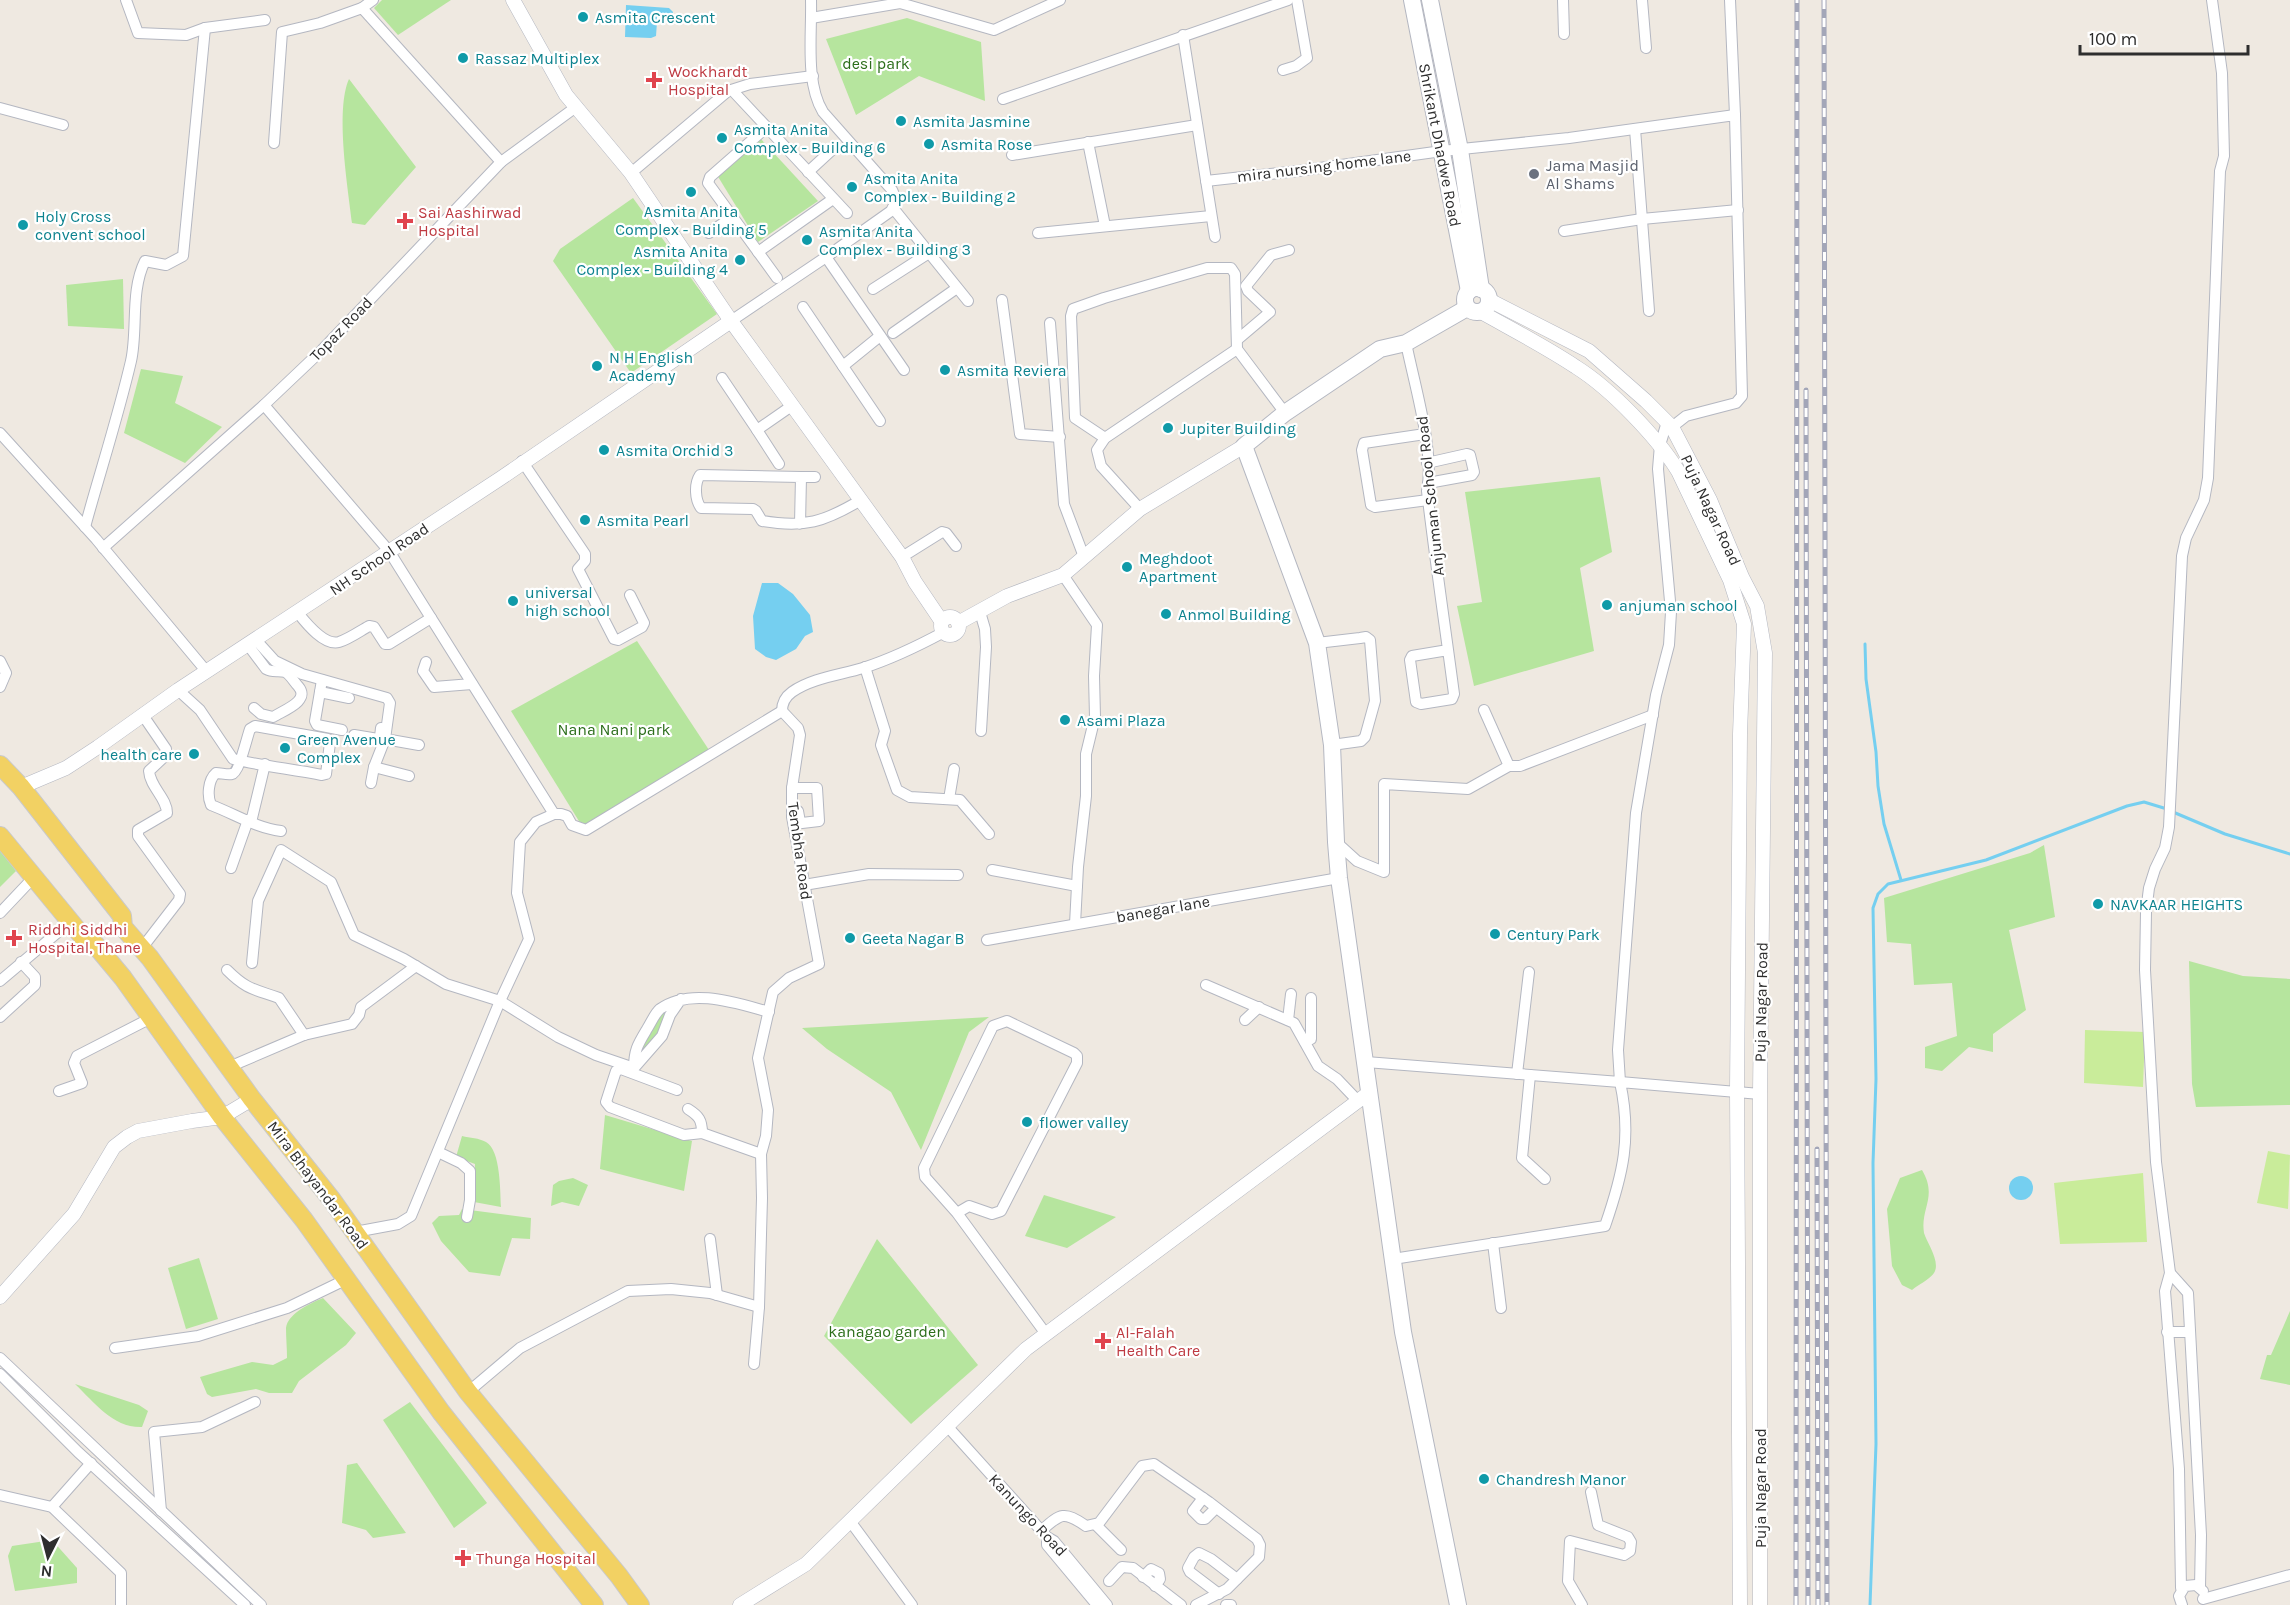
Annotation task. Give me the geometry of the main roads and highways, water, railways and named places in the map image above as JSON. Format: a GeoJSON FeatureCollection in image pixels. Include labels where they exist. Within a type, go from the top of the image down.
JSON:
{"type":"FeatureCollection","features":[{"type":"Feature","properties":{"kind":"main road","name":"Shrikant Dhadwe Road"},"geometry":{"type":"LineString","coordinates":[[1412,0],[1442,151],[1478,300]]}},
{"type":"Feature","properties":{"kind":"main road","name":"Shrikant Dhadwe Road"},"geometry":{"type":"LineString","coordinates":[[1430,0],[1460,150],[1478,300]]}},
{"type":"Feature","properties":{"kind":"main road"},"geometry":{"type":"LineString","coordinates":[[1458,1605],[1404,1332],[1363,1096],[1366,1062],[1339,878],[1332,745],[1317,643],[1244,446],[1285,413],[1380,349],[1406,343],[1478,300]]}},
{"type":"Feature","properties":{"kind":"main road","name":"Mira Bhayandar Road"},"geometry":{"type":"LineString","coordinates":[[0,765],[21,787],[122,916],[123,927],[142,948],[252,1099],[355,1232],[468,1392],[619,1576],[640,1605]]}},
{"type":"Feature","properties":{"kind":"main road"},"geometry":{"type":"LineString","coordinates":[[0,776],[123,927]]}},
{"type":"Feature","properties":{"kind":"main road"},"geometry":{"type":"LineString","coordinates":[[0,824],[93,942]]}},
{"type":"Feature","properties":{"kind":"main road","name":"Mira Bhayandar Road"},"geometry":{"type":"LineString","coordinates":[[0,836],[83,937],[93,942],[151,1018],[222,1118],[304,1220],[441,1412],[594,1605]]}},
{"type":"Feature","properties":{"kind":"water"},"geometry":{"type":"Polygon","coordinates":[[[626,5],[669,8],[673,12],[671,21],[657,22],[656,36],[651,38],[625,37],[626,5]]]}},
{"type":"Feature","properties":{"kind":"water"},"geometry":{"type":"Polygon","coordinates":[[[762,583],[778,583],[793,594],[810,615],[813,632],[805,636],[796,649],[776,660],[766,657],[755,649],[753,616],[762,583]]]}},
{"type":"Feature","properties":{"kind":"water"},"geometry":{"type":"Polygon","coordinates":[[[2021,1176],[2026,1177],[2032,1183],[2032,1193],[2026,1199],[2021,1200],[2016,1199],[2010,1193],[2009,1188],[2010,1183],[2016,1177],[2021,1176]]]}},
{"type":"Feature","properties":{"kind":"waterway"},"geometry":{"type":"LineString","coordinates":[[1865,644],[1866,679],[1876,752],[1878,786],[1884,824],[1901,880]]}},
{"type":"Feature","properties":{"kind":"waterway"},"geometry":{"type":"LineString","coordinates":[[1870,1605],[1876,1444],[1873,1163],[1876,1079],[1873,908],[1878,894],[1888,884],[1986,860],[2127,806],[2144,802],[2167,809]]}},
{"type":"Feature","properties":{"kind":"waterway"},"geometry":{"type":"LineString","coordinates":[[2173,812],[2225,834],[2290,854]]}},
{"type":"Feature","properties":{"kind":"railway"},"geometry":{"type":"LineString","coordinates":[[1796,1605],[1797,0]]}},
{"type":"Feature","properties":{"kind":"railway"},"geometry":{"type":"LineString","coordinates":[[1824,0],[1827,1605]]}},
{"type":"Feature","properties":{"kind":"railway"},"geometry":{"type":"LineString","coordinates":[[1806,390],[1808,1605]]}},
{"type":"Feature","properties":{"kind":"railway"},"geometry":{"type":"LineString","coordinates":[[1817,1149],[1818,1605]]}},
{"type":"Feature","properties":{"kind":"place","name":"Asmita Crescent"},"geometry":{"type":"Point","coordinates":[583,17]}},
{"type":"Feature","properties":{"kind":"place","name":"Rassaz Multiplex"},"geometry":{"type":"Point","coordinates":[463,58]}},
{"type":"Feature","properties":{"kind":"place","name":"Wockhardt Hospital"},"geometry":{"type":"Point","coordinates":[654,80]}},
{"type":"Feature","properties":{"kind":"place","name":"Asmita Jasmine"},"geometry":{"type":"Point","coordinates":[901,121]}},
{"type":"Feature","properties":{"kind":"place","name":"Asmita Anita Complex - Building 6"},"geometry":{"type":"Point","coordinates":[722,138]}},
{"type":"Feature","properties":{"kind":"place","name":"Asmita Rose"},"geometry":{"type":"Point","coordinates":[929,144]}},
{"type":"Feature","properties":{"kind":"place","name":"Jama Masjid Al Shams"},"geometry":{"type":"Point","coordinates":[1534,174]}},
{"type":"Feature","properties":{"kind":"place","name":"Asmita Anita Complex - Building 2"},"geometry":{"type":"Point","coordinates":[852,187]}},
{"type":"Feature","properties":{"kind":"place","name":"Asmita Anita Complex - Building 5"},"geometry":{"type":"Point","coordinates":[691,192]}},
{"type":"Feature","properties":{"kind":"place","name":"Sai Aashirwad Hospital"},"geometry":{"type":"Point","coordinates":[405,221]}},
{"type":"Feature","properties":{"kind":"place","name":"Holy Cross convent school"},"geometry":{"type":"Point","coordinates":[23,225]}},
{"type":"Feature","properties":{"kind":"place","name":"Asmita Anita Complex - Building 3"},"geometry":{"type":"Point","coordinates":[807,240]}},
{"type":"Feature","properties":{"kind":"place","name":"Asmita Anita Complex - Building 4"},"geometry":{"type":"Point","coordinates":[740,260]}},
{"type":"Feature","properties":{"kind":"place","name":"N H English Academy"},"geometry":{"type":"Point","coordinates":[597,366]}},
{"type":"Feature","properties":{"kind":"place","name":"Asmita Reviera"},"geometry":{"type":"Point","coordinates":[945,370]}},
{"type":"Feature","properties":{"kind":"place","name":"Jupiter Building"},"geometry":{"type":"Point","coordinates":[1168,428]}},
{"type":"Feature","properties":{"kind":"place","name":"Asmita Orchid 3"},"geometry":{"type":"Point","coordinates":[604,450]}},
{"type":"Feature","properties":{"kind":"place","name":"Asmita Pearl"},"geometry":{"type":"Point","coordinates":[585,520]}},
{"type":"Feature","properties":{"kind":"place","name":"Meghdoot Apartment"},"geometry":{"type":"Point","coordinates":[1127,567]}},
{"type":"Feature","properties":{"kind":"place","name":"universal high school"},"geometry":{"type":"Point","coordinates":[513,601]}},
{"type":"Feature","properties":{"kind":"place","name":"anjuman school"},"geometry":{"type":"Point","coordinates":[1607,605]}},
{"type":"Feature","properties":{"kind":"place","name":"Anmol Building"},"geometry":{"type":"Point","coordinates":[1166,614]}},
{"type":"Feature","properties":{"kind":"place","name":"Asami Plaza"},"geometry":{"type":"Point","coordinates":[1065,720]}},
{"type":"Feature","properties":{"kind":"place","name":"Green Avenue Complex"},"geometry":{"type":"Point","coordinates":[285,748]}},
{"type":"Feature","properties":{"kind":"place","name":"health care"},"geometry":{"type":"Point","coordinates":[194,754]}},
{"type":"Feature","properties":{"kind":"place","name":"NAVKAAR HEIGHTS"},"geometry":{"type":"Point","coordinates":[2098,904]}},
{"type":"Feature","properties":{"kind":"place","name":"Century Park"},"geometry":{"type":"Point","coordinates":[1495,934]}},
{"type":"Feature","properties":{"kind":"place","name":"Riddhi Siddhi Hospital, Thane"},"geometry":{"type":"Point","coordinates":[14,938]}},
{"type":"Feature","properties":{"kind":"place","name":"Geeta Nagar B"},"geometry":{"type":"Point","coordinates":[850,938]}},
{"type":"Feature","properties":{"kind":"place","name":"flower valley"},"geometry":{"type":"Point","coordinates":[1027,1122]}},
{"type":"Feature","properties":{"kind":"place","name":"Al-Falah Health Care"},"geometry":{"type":"Point","coordinates":[1103,1341]}},
{"type":"Feature","properties":{"kind":"place","name":"Chandresh Manor"},"geometry":{"type":"Point","coordinates":[1484,1479]}},
{"type":"Feature","properties":{"kind":"place","name":"Thunga Hospital"},"geometry":{"type":"Point","coordinates":[463,1558]}},
{"type":"Feature","properties":{"kind":"park label","name":"desi park"},"geometry":{"type":"Point","coordinates":[876,63]}},
{"type":"Feature","properties":{"kind":"park label","name":"Nana Nani park"},"geometry":{"type":"Point","coordinates":[614,729]}},
{"type":"Feature","properties":{"kind":"park label","name":"kanagao garden"},"geometry":{"type":"Point","coordinates":[887,1331]}}]}
